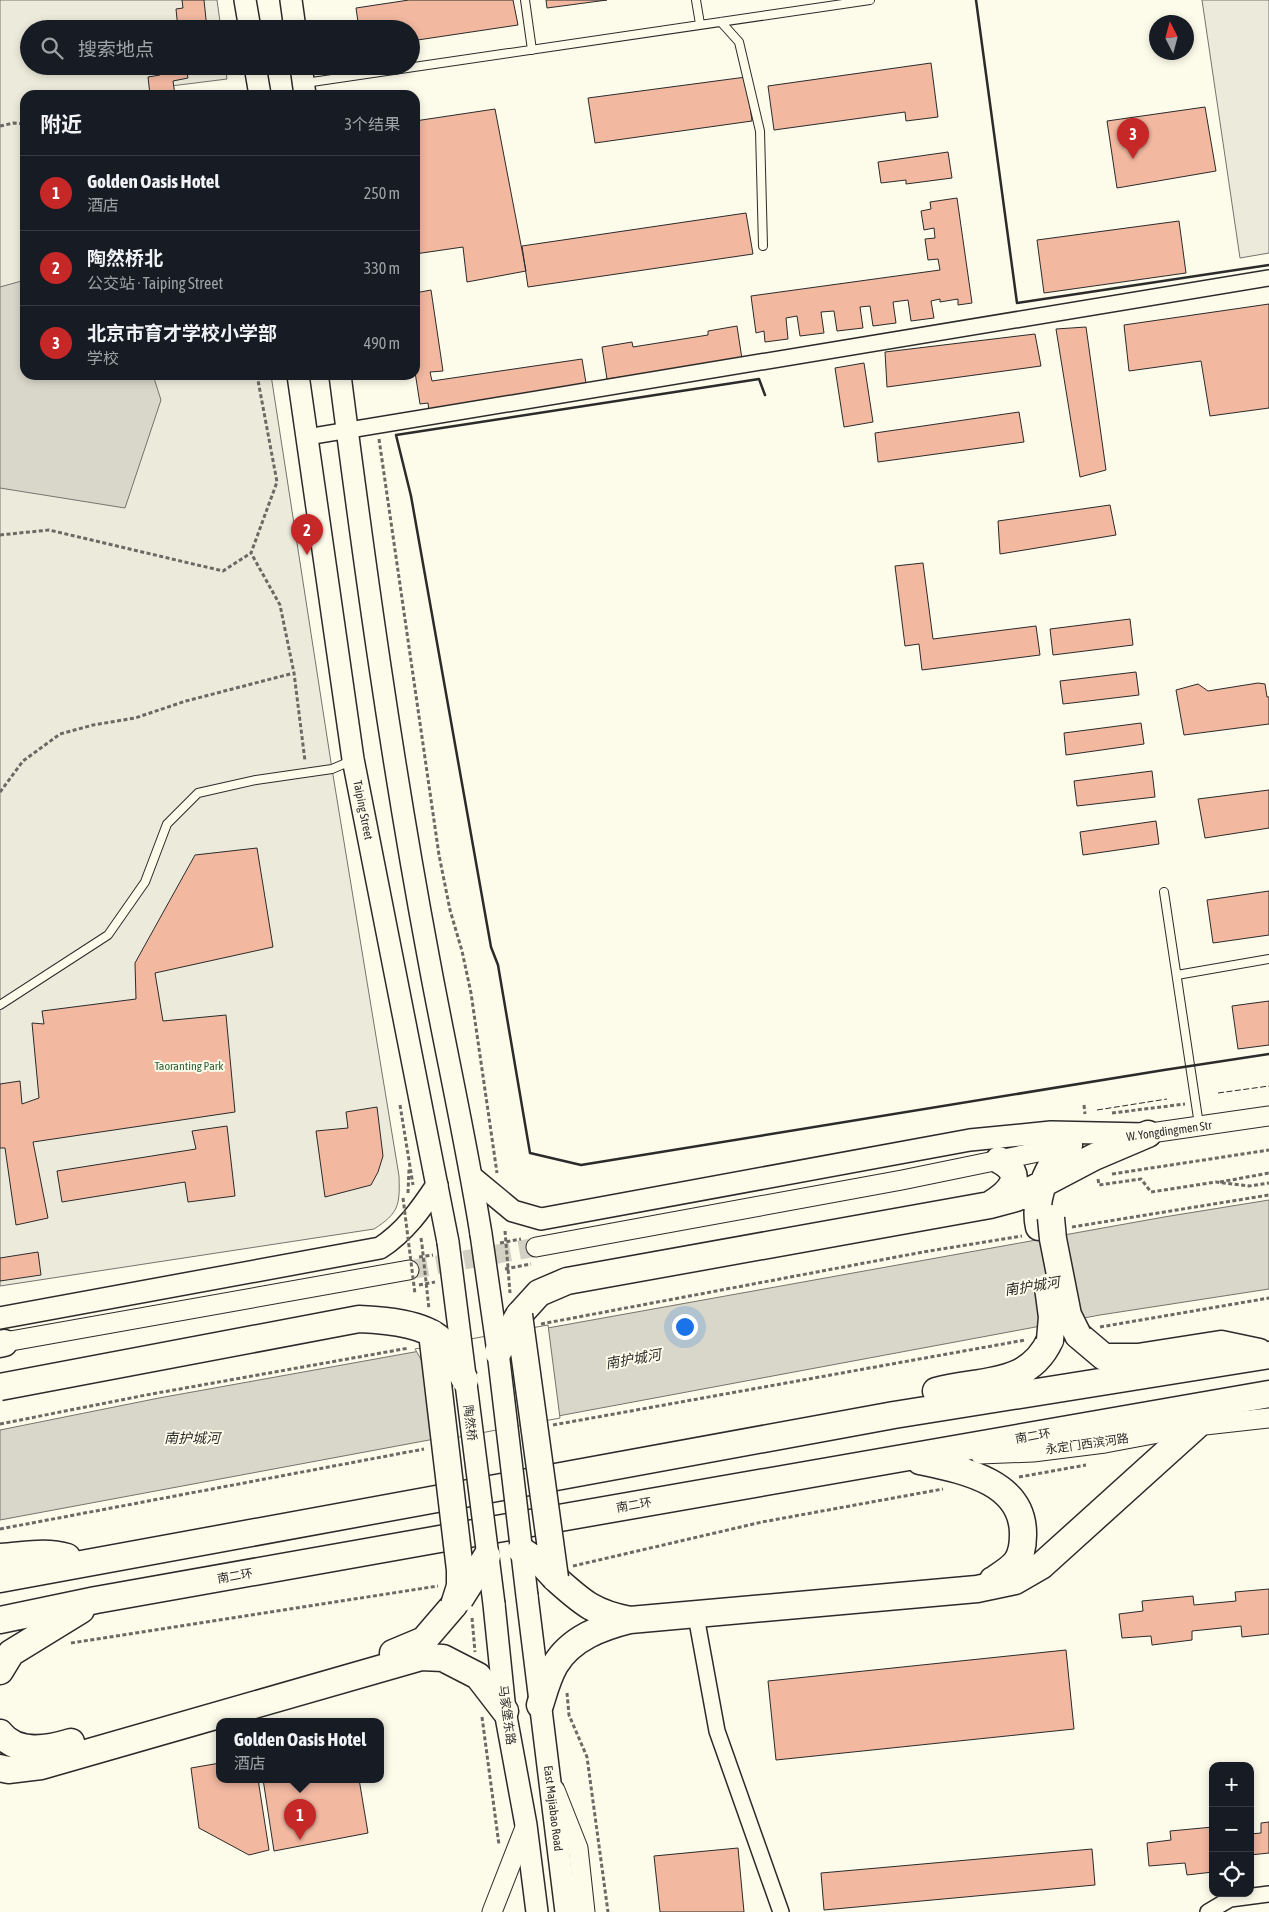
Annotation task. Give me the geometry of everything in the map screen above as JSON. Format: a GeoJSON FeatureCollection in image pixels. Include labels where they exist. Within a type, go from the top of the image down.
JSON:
{"type":"FeatureCollection","features":[{"type":"Feature","properties":{"kind":"highway"},"geometry":{"type":"LineString","coordinates":[[498,1352],[526,1320],[539,1293],[567,1281],[990,1205],[1016,1198],[1044,1183],[1073,1156],[1148,1134]]}},
{"type":"Feature","properties":{"kind":"highway"},"geometry":{"type":"LineString","coordinates":[[1045,1226],[1073,1156]]}},
{"type":"Feature","properties":{"kind":"highway"},"geometry":{"type":"LineString","coordinates":[[990,1205],[1012,1187],[1014,1177],[1012,1170],[1008,1164],[999,1160]]}},
{"type":"Feature","properties":{"kind":"highway"},"geometry":{"type":"LineString","coordinates":[[894,1415],[936,1391],[1011,1377],[1024,1372],[1044,1353],[1038,1340],[1052,1317],[1045,1226],[1044,1183]]}},
{"type":"Feature","properties":{"kind":"highway"},"geometry":{"type":"LineString","coordinates":[[990,1205],[1013,1208],[1045,1226],[1052,1239],[1068,1315],[1086,1332],[1104,1357],[1138,1357],[1221,1344],[1269,1355]]}},
{"type":"Feature","properties":{"kind":"highway"},"geometry":{"type":"LineString","coordinates":[[0,1387],[359,1319],[392,1321],[425,1340],[442,1341],[465,1380]]}},
{"type":"Feature","properties":{"kind":"highway"},"geometry":{"type":"LineString","coordinates":[[526,1320],[560,1573]]}},
{"type":"Feature","properties":{"kind":"highway"},"geometry":{"type":"LineString","coordinates":[[425,1340],[460,1570],[460,1586],[455,1602]]}},
{"type":"Feature","properties":{"kind":"highway"},"geometry":{"type":"LineString","coordinates":[[0,1578],[894,1415],[1269,1355]]}},
{"type":"Feature","properties":{"kind":"highway","name":"南二环"},"geometry":{"type":"LineString","coordinates":[[0,1620],[96,1600],[1269,1394]]}},
{"type":"Feature","properties":{"kind":"highway"},"geometry":{"type":"LineString","coordinates":[[540,1705],[555,1665],[578,1640],[603,1628],[630,1620],[696,1616],[977,1589],[1015,1581],[1041,1566],[1196,1426]]}},
{"type":"Feature","properties":{"kind":"highway"},"geometry":{"type":"LineString","coordinates":[[904,1458],[956,1468],[990,1481],[1014,1502],[1023,1524],[1023,1548],[1014,1566],[977,1589]]}},
{"type":"Feature","properties":{"kind":"highway"},"geometry":{"type":"LineString","coordinates":[[521,1550],[560,1573],[588,1606],[613,1617],[630,1620]]}},
{"type":"Feature","properties":{"kind":"highway"},"geometry":{"type":"LineString","coordinates":[[0,1557],[36,1553],[59,1554],[84,1563]]}},
{"type":"Feature","properties":{"kind":"highway"},"geometry":{"type":"LineString","coordinates":[[0,1733],[4,1738],[22,1748],[58,1746],[401,1651],[424,1640],[438,1627],[470,1584],[487,1556]]}},
{"type":"Feature","properties":{"kind":"highway"},"geometry":{"type":"LineString","coordinates":[[4,1661],[96,1600]]}},
{"type":"Feature","properties":{"kind":"highway"},"geometry":{"type":"LineString","coordinates":[[0,1768],[8,1770],[41,1766],[421,1657],[443,1658],[478,1676],[494,1713]]}},
{"type":"Feature","properties":{"kind":"main road"},"geometry":{"type":"LineString","coordinates":[[245,0],[248,20]]}},
{"type":"Feature","properties":{"kind":"main road"},"geometry":{"type":"LineString","coordinates":[[291,0],[294,20]]}},
{"type":"Feature","properties":{"kind":"main road"},"geometry":{"type":"LineString","coordinates":[[257,75],[259,90]]}},
{"type":"Feature","properties":{"kind":"main road","name":"Taiping Street"},"geometry":{"type":"LineString","coordinates":[[299,380],[353,759],[437,1185],[442,1248]]}},
{"type":"Feature","properties":{"kind":"main road"},"geometry":{"type":"LineString","coordinates":[[341,380],[393,755],[428,954],[472,1177],[488,1239],[498,1352],[540,1705]]}},
{"type":"Feature","properties":{"kind":"main road"},"geometry":{"type":"LineString","coordinates":[[472,1177],[513,1211],[541,1219],[970,1140],[1051,1132],[1148,1134]]}},
{"type":"Feature","properties":{"kind":"main road"},"geometry":{"type":"LineString","coordinates":[[1,1337],[380,1248],[395,1239],[418,1214],[437,1185]]}},
{"type":"Feature","properties":{"kind":"main road","name":"陶然桥"},"geometry":{"type":"LineString","coordinates":[[442,1248],[465,1380],[494,1604]]}},
{"type":"Feature","properties":{"kind":"main road","name":"马家堡东路"},"geometry":{"type":"LineString","coordinates":[[494,1604],[494,1713],[526,1825],[537,1912]]}},
{"type":"Feature","properties":{"kind":"main road","name":"East Majiabao Road"},"geometry":{"type":"LineString","coordinates":[[540,1705],[566,1912]]}},
{"type":"Feature","properties":{"kind":"street"},"geometry":{"type":"LineString","coordinates":[[307,437],[1269,278]]}},
{"type":"Feature","properties":{"kind":"street","name":"W. Yongdingmen Str"},"geometry":{"type":"LineString","coordinates":[[1148,1134],[1269,1116]]}},
{"type":"Feature","properties":{"kind":"street"},"geometry":{"type":"LineString","coordinates":[[530,1243],[902,1180],[999,1160],[1073,1156]]}},
{"type":"Feature","properties":{"kind":"street"},"geometry":{"type":"LineString","coordinates":[[1,1337],[408,1265]]}},
{"type":"Feature","properties":{"kind":"street","name":"永定门西滨河路"},"geometry":{"type":"LineString","coordinates":[[904,1458],[1034,1452],[1105,1443],[1196,1426],[1269,1418]]}},
{"type":"Feature","properties":{"kind":"street"},"geometry":{"type":"LineString","coordinates":[[696,1616],[717,1731],[781,1912]]}},
{"type":"Feature","properties":{"kind":"street"},"geometry":{"type":"LineString","coordinates":[[547,1768],[578,1848],[585,1912]]}},
{"type":"Feature","properties":{"kind":"street"},"geometry":{"type":"LineString","coordinates":[[492,1912],[526,1825]]}},
{"type":"Feature","properties":{"kind":"street"},"geometry":{"type":"LineString","coordinates":[[1208,1912],[1230,1899],[1269,1894]]}},
{"type":"Feature","properties":{"kind":"lane"},"geometry":{"type":"LineString","coordinates":[[525,0],[532,50]]}},
{"type":"Feature","properties":{"kind":"lane"},"geometry":{"type":"LineString","coordinates":[[696,0],[700,24]]}},
{"type":"Feature","properties":{"kind":"lane"},"geometry":{"type":"LineString","coordinates":[[420,65],[870,0]]}},
{"type":"Feature","properties":{"kind":"lane"},"geometry":{"type":"LineString","coordinates":[[721,22],[739,42],[760,131],[763,246]]}},
{"type":"Feature","properties":{"kind":"lane"},"geometry":{"type":"LineString","coordinates":[[303,81],[347,75]]}},
{"type":"Feature","properties":{"kind":"lane"},"geometry":{"type":"LineString","coordinates":[[0,1005],[108,934],[145,882],[167,824],[198,793],[256,780],[332,769],[353,759]]}},
{"type":"Feature","properties":{"kind":"lane"},"geometry":{"type":"LineString","coordinates":[[1164,892],[1199,1126]]}},
{"type":"Feature","properties":{"kind":"lane"},"geometry":{"type":"LineString","coordinates":[[1176,975],[1269,959]]}},
{"type":"Feature","properties":{"kind":"path"},"geometry":{"type":"LineString","coordinates":[[0,126],[20,124]]}},
{"type":"Feature","properties":{"kind":"path"},"geometry":{"type":"LineString","coordinates":[[0,535],[49,530],[223,571],[251,553],[278,482],[258,380]]}},
{"type":"Feature","properties":{"kind":"path"},"geometry":{"type":"LineString","coordinates":[[377,426],[439,855],[450,910],[462,951],[471,993],[501,1200]]}},
{"type":"Feature","properties":{"kind":"path"},"geometry":{"type":"LineString","coordinates":[[251,553],[280,605],[294,673],[307,774]]}},
{"type":"Feature","properties":{"kind":"path"},"geometry":{"type":"LineString","coordinates":[[0,792],[23,761],[60,734],[93,725],[135,718],[186,701],[294,673]]}},
{"type":"Feature","properties":{"kind":"path"},"geometry":{"type":"LineString","coordinates":[[1099,1185],[1141,1179],[1151,1192],[1269,1173]]}},
{"type":"Feature","properties":{"kind":"path"},"geometry":{"type":"LineString","coordinates":[[1216,1182],[1249,1186],[1269,1183]]}},
{"type":"Feature","properties":{"kind":"path"},"geometry":{"type":"LineString","coordinates":[[526,1320],[923,1252],[1045,1226],[1269,1195]]}},
{"type":"Feature","properties":{"kind":"path"},"geometry":{"type":"LineString","coordinates":[[403,1198],[415,1294]]}},
{"type":"Feature","properties":{"kind":"path"},"geometry":{"type":"LineString","coordinates":[[488,1239],[530,1243]]}},
{"type":"Feature","properties":{"kind":"path"},"geometry":{"type":"LineString","coordinates":[[0,1424],[425,1340],[422,1246]]}},
{"type":"Feature","properties":{"kind":"path"},"geometry":{"type":"LineString","coordinates":[[408,1265],[442,1248]]}},
{"type":"Feature","properties":{"kind":"path"},"geometry":{"type":"LineString","coordinates":[[1086,1332],[1269,1298]]}},
{"type":"Feature","properties":{"kind":"path"},"geometry":{"type":"LineString","coordinates":[[550,1426],[1038,1340]]}},
{"type":"Feature","properties":{"kind":"path"},"geometry":{"type":"LineString","coordinates":[[0,1529],[425,1448]]}},
{"type":"Feature","properties":{"kind":"path"},"geometry":{"type":"LineString","coordinates":[[990,1481],[1093,1464]]}},
{"type":"Feature","properties":{"kind":"path"},"geometry":{"type":"LineString","coordinates":[[560,1573],[586,1564],[762,1522],[949,1488]]}},
{"type":"Feature","properties":{"kind":"path"},"geometry":{"type":"LineString","coordinates":[[68,1643],[455,1602],[478,1676]]}},
{"type":"Feature","properties":{"kind":"path"},"geometry":{"type":"LineString","coordinates":[[566,1688],[569,1715],[587,1757],[608,1912]]}},
{"type":"Feature","properties":{"kind":"path"},"geometry":{"type":"LineString","coordinates":[[494,1713],[504,1879]]}},
{"type":"Feature","properties":{"kind":"green space","name":"Taoranting Park"},"geometry":{"type":"Polygon","coordinates":[[[0,0],[217,0],[220,20],[20,20],[20,75],[226,75],[227,79],[163,87],[163,90],[20,90],[20,380],[272,380],[332,769],[399,1176],[398,1201],[389,1218],[374,1229],[0,1286],[0,0]]]}},
{"type":"Feature","properties":{"kind":"green space"},"geometry":{"type":"Polygon","coordinates":[[[1202,0],[1269,0],[1269,253],[1240,258],[1202,0]]]}},
{"type":"Feature","properties":{"kind":"water"},"geometry":{"type":"Polygon","coordinates":[[[20,281],[20,380],[155,380],[161,400],[125,508],[0,488],[0,287],[20,281]]]}},
{"type":"Feature","properties":{"kind":"water","name":"南护城河"},"geometry":{"type":"Polygon","coordinates":[[[1269,1200],[1269,1289],[1100,1315],[0,1520],[0,1430],[159,1398],[1164,1217],[1269,1200]]]}},
{"type":"Feature","properties":{"kind":"pier"},"geometry":{"type":"Polygon","coordinates":[[[548,1325],[560,1418],[433,1442],[422,1361],[415,1349],[548,1325]]]}},
{"type":"Feature","properties":{"kind":"building"},"geometry":{"type":"Polygon","coordinates":[[[182,0],[204,0],[206,20],[177,20],[176,9],[183,8],[182,0]]]}},
{"type":"Feature","properties":{"kind":"building"},"geometry":{"type":"Polygon","coordinates":[[[409,0],[513,0],[518,25],[420,40],[420,20],[358,20],[356,8],[409,0]]]}},
{"type":"Feature","properties":{"kind":"building"},"geometry":{"type":"Polygon","coordinates":[[[546,0],[607,0],[547,8],[546,0]]]}},
{"type":"Feature","properties":{"kind":"building"},"geometry":{"type":"Polygon","coordinates":[[[931,63],[938,117],[906,121],[905,112],[774,130],[768,86],[931,63]]]}},
{"type":"Feature","properties":{"kind":"building"},"geometry":{"type":"Polygon","coordinates":[[[188,75],[188,78],[173,81],[174,90],[149,90],[148,77],[188,75]]]}},
{"type":"Feature","properties":{"kind":"building"},"geometry":{"type":"Polygon","coordinates":[[[746,77],[752,121],[595,143],[588,98],[746,77]]]}},
{"type":"Feature","properties":{"kind":"building"},"geometry":{"type":"Polygon","coordinates":[[[1205,107],[1216,171],[1117,188],[1107,121],[1205,107]]]}},
{"type":"Feature","properties":{"kind":"building"},"geometry":{"type":"Polygon","coordinates":[[[495,109],[526,271],[467,282],[463,247],[420,253],[420,120],[495,109]]]}},
{"type":"Feature","properties":{"kind":"building"},"geometry":{"type":"Polygon","coordinates":[[[948,152],[952,178],[906,184],[906,180],[881,183],[878,162],[948,152]]]}},
{"type":"Feature","properties":{"kind":"building"},"geometry":{"type":"Polygon","coordinates":[[[957,198],[972,303],[958,305],[958,299],[940,302],[940,299],[931,301],[934,318],[911,321],[908,300],[893,302],[896,323],[873,326],[870,306],[860,307],[863,328],[837,331],[834,311],[821,312],[824,333],[800,336],[797,316],[786,318],[788,339],[765,342],[764,331],[756,333],[751,296],[940,270],[938,259],[928,260],[925,239],[935,238],[934,228],[924,230],[921,211],[931,209],[930,202],[957,198]]]}},
{"type":"Feature","properties":{"kind":"building"},"geometry":{"type":"Polygon","coordinates":[[[746,213],[753,254],[528,287],[522,246],[746,213]]]}},
{"type":"Feature","properties":{"kind":"building"},"geometry":{"type":"Polygon","coordinates":[[[1179,221],[1186,273],[1044,293],[1037,240],[1179,221]]]}},
{"type":"Feature","properties":{"kind":"building"},"geometry":{"type":"Polygon","coordinates":[[[431,290],[443,371],[430,372],[432,381],[582,359],[587,389],[429,412],[428,403],[420,404],[416,380],[420,380],[420,292],[431,290]]]}},
{"type":"Feature","properties":{"kind":"building"},"geometry":{"type":"Polygon","coordinates":[[[1269,304],[1269,408],[1210,416],[1201,361],[1129,371],[1124,325],[1269,304]]]}},
{"type":"Feature","properties":{"kind":"building"},"geometry":{"type":"Polygon","coordinates":[[[737,326],[742,359],[607,379],[602,347],[632,342],[633,347],[708,335],[708,331],[737,326]]]}},
{"type":"Feature","properties":{"kind":"building"},"geometry":{"type":"Polygon","coordinates":[[[1086,327],[1106,470],[1080,477],[1056,329],[1086,327]]]}},
{"type":"Feature","properties":{"kind":"building"},"geometry":{"type":"Polygon","coordinates":[[[1035,334],[1041,366],[887,387],[885,352],[1035,334]]]}},
{"type":"Feature","properties":{"kind":"building"},"geometry":{"type":"Polygon","coordinates":[[[864,363],[873,422],[844,427],[835,368],[864,363]]]}},
{"type":"Feature","properties":{"kind":"building"},"geometry":{"type":"Polygon","coordinates":[[[1019,412],[1024,442],[878,462],[875,433],[1019,412]]]}},
{"type":"Feature","properties":{"kind":"building"},"geometry":{"type":"Polygon","coordinates":[[[1110,505],[1116,535],[1000,554],[998,521],[1110,505]]]}},
{"type":"Feature","properties":{"kind":"building"},"geometry":{"type":"Polygon","coordinates":[[[923,563],[933,639],[1036,626],[1040,655],[922,670],[919,644],[905,646],[895,566],[923,563]]]}},
{"type":"Feature","properties":{"kind":"building"},"geometry":{"type":"Polygon","coordinates":[[[1130,619],[1133,645],[1053,655],[1050,629],[1130,619]]]}},
{"type":"Feature","properties":{"kind":"building"},"geometry":{"type":"Polygon","coordinates":[[[1136,672],[1139,695],[1063,704],[1060,681],[1136,672]]]}},
{"type":"Feature","properties":{"kind":"building"},"geometry":{"type":"Polygon","coordinates":[[[1258,683],[1265,684],[1267,697],[1269,697],[1269,724],[1184,735],[1176,690],[1198,684],[1208,691],[1258,683]]]}},
{"type":"Feature","properties":{"kind":"building"},"geometry":{"type":"Polygon","coordinates":[[[1141,723],[1144,744],[1066,755],[1064,733],[1141,723]]]}},
{"type":"Feature","properties":{"kind":"building"},"geometry":{"type":"Polygon","coordinates":[[[1152,771],[1155,797],[1077,806],[1074,781],[1152,771]]]}},
{"type":"Feature","properties":{"kind":"building"},"geometry":{"type":"Polygon","coordinates":[[[1269,790],[1269,828],[1205,838],[1198,799],[1269,790]]]}},
{"type":"Feature","properties":{"kind":"building"},"geometry":{"type":"Polygon","coordinates":[[[1156,821],[1159,844],[1083,855],[1080,832],[1156,821]]]}},
{"type":"Feature","properties":{"kind":"building"},"geometry":{"type":"Polygon","coordinates":[[[257,848],[273,947],[155,973],[163,1021],[226,1015],[235,1112],[33,1142],[48,1218],[16,1225],[5,1148],[0,1148],[0,1084],[20,1081],[22,1104],[39,1098],[32,1023],[44,1024],[42,1011],[136,999],[135,963],[195,855],[257,848]]]}},
{"type":"Feature","properties":{"kind":"building"},"geometry":{"type":"Polygon","coordinates":[[[1269,891],[1269,935],[1213,943],[1207,900],[1269,891]]]}},
{"type":"Feature","properties":{"kind":"building"},"geometry":{"type":"Polygon","coordinates":[[[1269,1001],[1269,1045],[1238,1049],[1232,1006],[1269,1001]]]}},
{"type":"Feature","properties":{"kind":"building"},"geometry":{"type":"Polygon","coordinates":[[[377,1107],[383,1156],[371,1185],[325,1197],[316,1131],[348,1128],[346,1112],[377,1107]]]}},
{"type":"Feature","properties":{"kind":"building"},"geometry":{"type":"Polygon","coordinates":[[[227,1126],[235,1196],[188,1202],[185,1182],[62,1202],[57,1171],[196,1149],[192,1131],[227,1126]]]}},
{"type":"Feature","properties":{"kind":"building"},"geometry":{"type":"Polygon","coordinates":[[[38,1252],[41,1275],[0,1281],[0,1258],[38,1252]]]}},
{"type":"Feature","properties":{"kind":"building"},"geometry":{"type":"Polygon","coordinates":[[[1269,1589],[1269,1634],[1242,1637],[1241,1626],[1192,1631],[1192,1640],[1152,1645],[1151,1636],[1122,1638],[1119,1614],[1143,1611],[1142,1601],[1193,1596],[1194,1605],[1236,1601],[1235,1592],[1269,1589]]]}},
{"type":"Feature","properties":{"kind":"building"},"geometry":{"type":"Polygon","coordinates":[[[1066,1650],[1074,1729],[776,1760],[768,1681],[1066,1650]]]}},
{"type":"Feature","properties":{"kind":"building"},"geometry":{"type":"Polygon","coordinates":[[[216,1764],[216,1783],[259,1783],[269,1850],[249,1855],[199,1828],[191,1768],[216,1764]]]}},
{"type":"Feature","properties":{"kind":"building"},"geometry":{"type":"Polygon","coordinates":[[[264,1783],[360,1783],[368,1833],[274,1851],[264,1783]]]}},
{"type":"Feature","properties":{"kind":"building"},"geometry":{"type":"Polygon","coordinates":[[[1269,1822],[1269,1853],[1254,1855],[1254,1834],[1261,1833],[1261,1823],[1269,1822]]]}},
{"type":"Feature","properties":{"kind":"building"},"geometry":{"type":"Polygon","coordinates":[[[1209,1827],[1209,1872],[1187,1875],[1185,1863],[1149,1866],[1147,1843],[1171,1840],[1170,1831],[1209,1827]]]}},
{"type":"Feature","properties":{"kind":"building"},"geometry":{"type":"Polygon","coordinates":[[[738,1848],[744,1912],[660,1912],[654,1856],[738,1848]]]}},
{"type":"Feature","properties":{"kind":"building"},"geometry":{"type":"Polygon","coordinates":[[[1092,1849],[1095,1885],[824,1910],[821,1873],[1092,1849]]]}},
{"type":"Feature","properties":{"kind":"tunnel"},"geometry":{"type":"LineString","coordinates":[[409,1270],[536,1247]]}},
{"type":"Feature","properties":{"kind":"fence"},"geometry":{"type":"LineString","coordinates":[[1218,1093],[1269,1086]]}},
{"type":"Feature","properties":{"kind":"fence"},"geometry":{"type":"LineString","coordinates":[[1097,1110],[1167,1099]]}},
{"type":"Feature","properties":{"kind":"wall"},"geometry":{"type":"LineString","coordinates":[[976,0],[1017,303],[1269,265]]}},
{"type":"Feature","properties":{"kind":"wall"},"geometry":{"type":"LineString","coordinates":[[765,395],[759,379],[396,435],[411,496],[491,947],[498,965],[530,1153],[581,1165],[1269,1054]]}},
{"type":"Feature","properties":{"kind":"place","name":"北京市育才学校小学部"},"geometry":{"type":"Point","coordinates":[1133,159]}},
{"type":"Feature","properties":{"kind":"place","name":"陶然桥北"},"geometry":{"type":"Point","coordinates":[307,555]}},
{"type":"Feature","properties":{"kind":"place","name":"Golden Oasis Hotel"},"geometry":{"type":"Point","coordinates":[300,1840]}}]}
